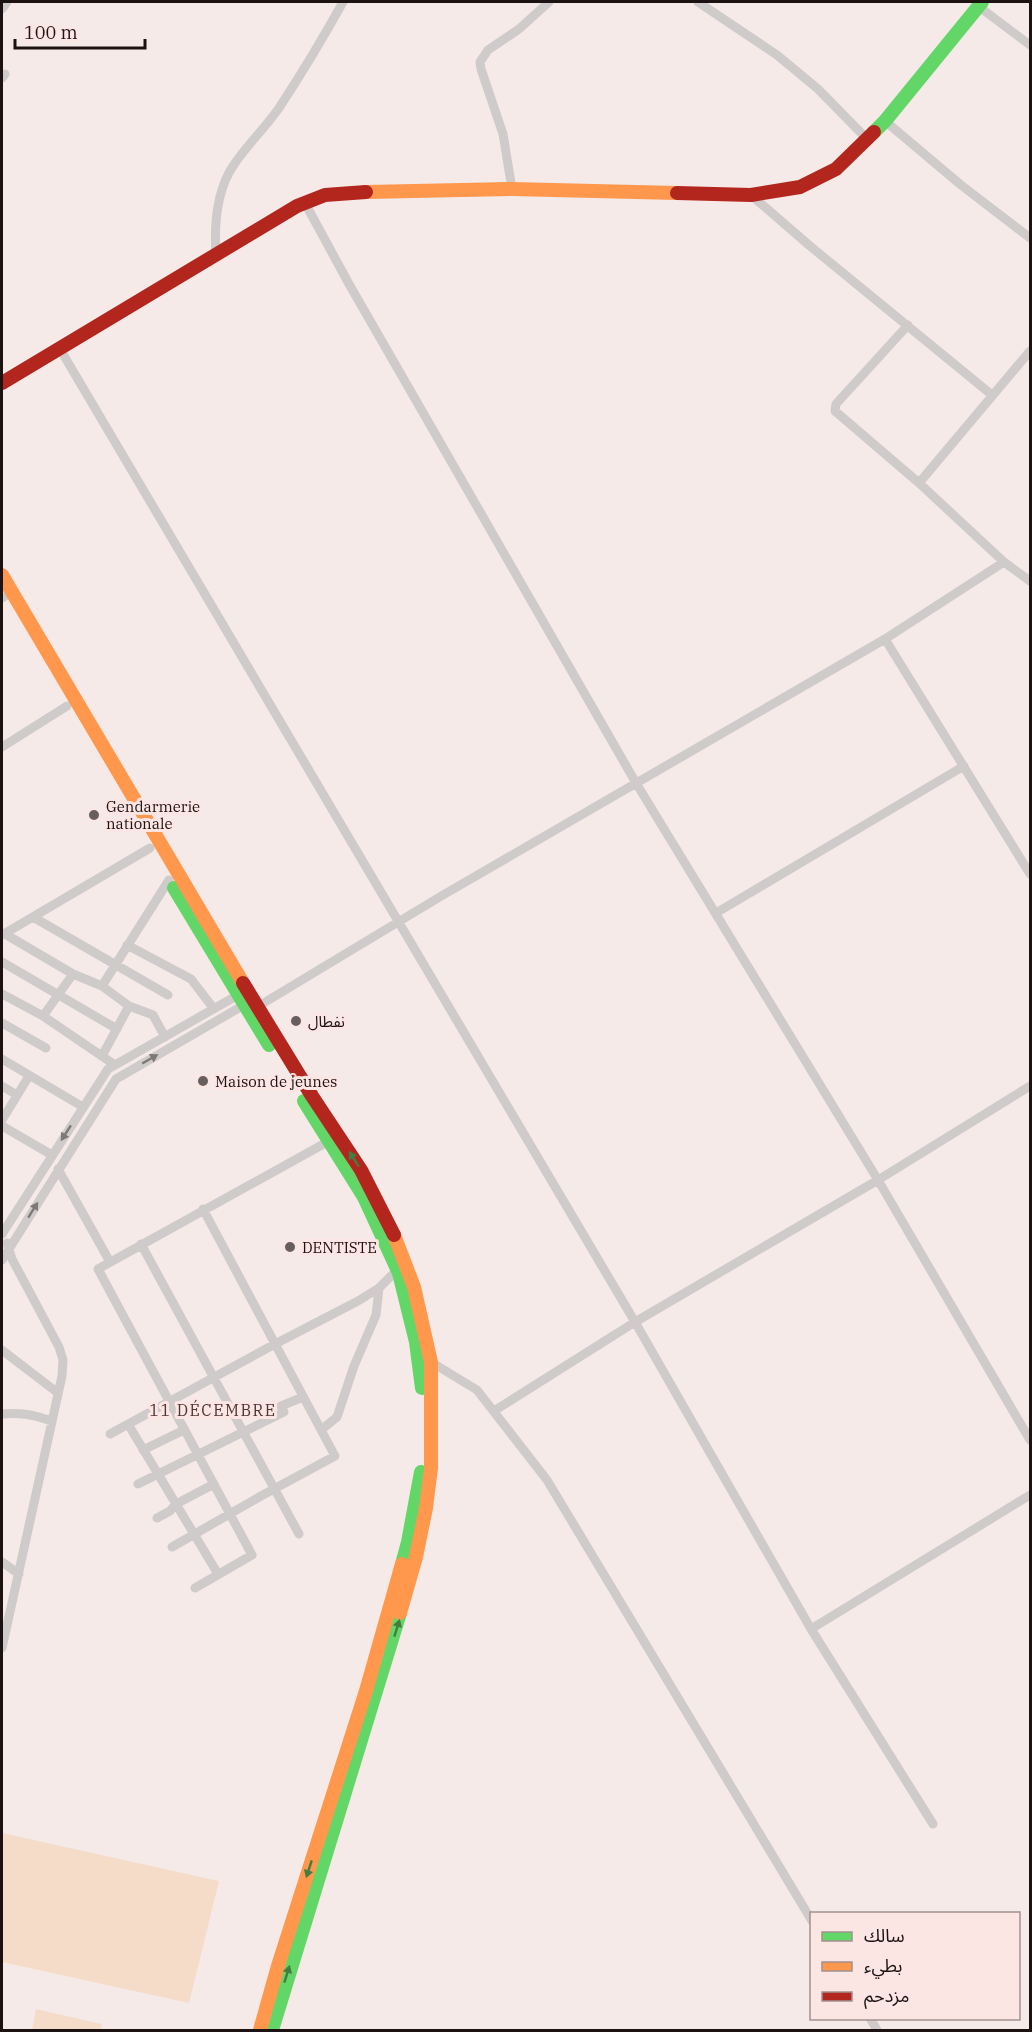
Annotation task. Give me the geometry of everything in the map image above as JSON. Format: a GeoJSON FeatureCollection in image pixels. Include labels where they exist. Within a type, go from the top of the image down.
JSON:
{"type":"FeatureCollection","features":[{"type":"Feature","properties":{"kind":"main road"},"geometry":{"type":"LineString","coordinates":[[2,383],[305,203],[325,195],[512,189],[751,195],[800,187],[836,169],[885,121],[980,4]]}},
{"type":"Feature","properties":{"kind":"main road"},"geometry":{"type":"LineString","coordinates":[[2,575],[246,1003],[361,1170],[389,1222],[414,1287],[421,1341],[423,1452],[411,1555]]}},
{"type":"Feature","properties":{"kind":"main road"},"geometry":{"type":"LineString","coordinates":[[2,596],[169,880],[364,1197],[397,1270],[421,1341],[431,1362],[431,1468],[426,1508],[272,2031]]}},
{"type":"Feature","properties":{"kind":"main road"},"geometry":{"type":"LineString","coordinates":[[260,2031],[278,1966],[380,1662]]}},
{"type":"Feature","properties":{"kind":"street"},"geometry":{"type":"LineString","coordinates":[[2,9],[7,2]]}},
{"type":"Feature","properties":{"kind":"street"},"geometry":{"type":"LineString","coordinates":[[216,255],[214,227],[219,198],[232,167],[305,68],[343,2]]}},
{"type":"Feature","properties":{"kind":"street"},"geometry":{"type":"LineString","coordinates":[[512,189],[503,134],[480,62],[488,50],[519,28],[549,2]]}},
{"type":"Feature","properties":{"kind":"street"},"geometry":{"type":"LineString","coordinates":[[698,2],[777,55],[818,89],[867,139]]}},
{"type":"Feature","properties":{"kind":"street"},"geometry":{"type":"LineString","coordinates":[[980,4],[1030,45]]}},
{"type":"Feature","properties":{"kind":"street"},"geometry":{"type":"LineString","coordinates":[[885,121],[961,185],[1030,238]]}},
{"type":"Feature","properties":{"kind":"street"},"geometry":{"type":"LineString","coordinates":[[751,195],[992,395]]}},
{"type":"Feature","properties":{"kind":"street"},"geometry":{"type":"LineString","coordinates":[[305,203],[361,305],[636,783],[878,1180],[1030,1440]]}},
{"type":"Feature","properties":{"kind":"street"},"geometry":{"type":"LineString","coordinates":[[908,325],[836,404],[836,411],[919,483],[1004,562],[1030,581]]}},
{"type":"Feature","properties":{"kind":"street"},"geometry":{"type":"LineString","coordinates":[[60,348],[636,1323],[811,1629],[933,1824]]}},
{"type":"Feature","properties":{"kind":"street"},"geometry":{"type":"LineString","coordinates":[[919,483],[1030,351]]}},
{"type":"Feature","properties":{"kind":"street"},"geometry":{"type":"LineString","coordinates":[[5,1240],[58,1169],[116,1079],[246,1003],[399,921],[885,639],[1004,562]]}},
{"type":"Feature","properties":{"kind":"street"},"geometry":{"type":"LineString","coordinates":[[885,639],[1030,874]]}},
{"type":"Feature","properties":{"kind":"street"},"geometry":{"type":"LineString","coordinates":[[2,747],[67,706]]}},
{"type":"Feature","properties":{"kind":"street"},"geometry":{"type":"LineString","coordinates":[[716,913],[964,766]]}},
{"type":"Feature","properties":{"kind":"street"},"geometry":{"type":"LineString","coordinates":[[150,848],[3,935],[73,974],[102,986],[129,1006],[153,1015],[165,1037]]}},
{"type":"Feature","properties":{"kind":"street"},"geometry":{"type":"LineString","coordinates":[[102,986],[169,880]]}},
{"type":"Feature","properties":{"kind":"street"},"geometry":{"type":"LineString","coordinates":[[33,917],[168,995]]}},
{"type":"Feature","properties":{"kind":"street"},"geometry":{"type":"LineString","coordinates":[[127,945],[191,979],[214,1010]]}},
{"type":"Feature","properties":{"kind":"street"},"geometry":{"type":"LineString","coordinates":[[2,962],[117,1029]]}},
{"type":"Feature","properties":{"kind":"street"},"geometry":{"type":"LineString","coordinates":[[43,1017],[73,974]]}},
{"type":"Feature","properties":{"kind":"street"},"geometry":{"type":"LineString","coordinates":[[2,994],[43,1017],[115,1065]]}},
{"type":"Feature","properties":{"kind":"street"},"geometry":{"type":"LineString","coordinates":[[2,1260],[5,1240],[52,1155],[108,1069],[214,1010],[246,1003]]}},
{"type":"Feature","properties":{"kind":"street"},"geometry":{"type":"LineString","coordinates":[[102,1056],[129,1006]]}},
{"type":"Feature","properties":{"kind":"street"},"geometry":{"type":"LineString","coordinates":[[2,1023],[46,1048]]}},
{"type":"Feature","properties":{"kind":"street"},"geometry":{"type":"LineString","coordinates":[[2,1059],[83,1107]]}},
{"type":"Feature","properties":{"kind":"street"},"geometry":{"type":"LineString","coordinates":[[2,1120],[29,1076]]}},
{"type":"Feature","properties":{"kind":"street"},"geometry":{"type":"LineString","coordinates":[[2,1086],[17,1095]]}},
{"type":"Feature","properties":{"kind":"street"},"geometry":{"type":"LineString","coordinates":[[494,1412],[636,1323],[878,1180],[1030,1086]]}},
{"type":"Feature","properties":{"kind":"street"},"geometry":{"type":"LineString","coordinates":[[2,1126],[52,1155]]}},
{"type":"Feature","properties":{"kind":"street"},"geometry":{"type":"LineString","coordinates":[[195,1588],[252,1555],[98,1269],[329,1141]]}},
{"type":"Feature","properties":{"kind":"street"},"geometry":{"type":"LineString","coordinates":[[58,1169],[110,1262]]}},
{"type":"Feature","properties":{"kind":"street"},"geometry":{"type":"LineString","coordinates":[[172,1547],[335,1456],[203,1209]]}},
{"type":"Feature","properties":{"kind":"street"},"geometry":{"type":"LineString","coordinates":[[2,1648],[58,1393],[63,1360],[59,1347],[12,1258],[5,1240]]}},
{"type":"Feature","properties":{"kind":"street"},"geometry":{"type":"LineString","coordinates":[[141,1244],[245,1431],[299,1534]]}},
{"type":"Feature","properties":{"kind":"street"},"geometry":{"type":"LineString","coordinates":[[110,1434],[275,1344],[358,1302],[379,1288],[397,1270]]}},
{"type":"Feature","properties":{"kind":"street"},"geometry":{"type":"LineString","coordinates":[[321,1430],[337,1417],[354,1366],[376,1315],[379,1288]]}},
{"type":"Feature","properties":{"kind":"street"},"geometry":{"type":"LineString","coordinates":[[2,1350],[58,1393]]}},
{"type":"Feature","properties":{"kind":"street"},"geometry":{"type":"LineString","coordinates":[[431,1362],[477,1390],[547,1480],[810,1918]]}},
{"type":"Feature","properties":{"kind":"street"},"geometry":{"type":"LineString","coordinates":[[138,1484],[284,1412],[281,1406],[303,1397]]}},
{"type":"Feature","properties":{"kind":"street"},"geometry":{"type":"LineString","coordinates":[[2,1414],[33,1414],[51,1421]]}},
{"type":"Feature","properties":{"kind":"street"},"geometry":{"type":"LineString","coordinates":[[128,1424],[218,1574]]}},
{"type":"Feature","properties":{"kind":"street"},"geometry":{"type":"LineString","coordinates":[[143,1450],[184,1430]]}},
{"type":"Feature","properties":{"kind":"street"},"geometry":{"type":"LineString","coordinates":[[157,1518],[170,1511],[176,1504],[214,1484]]}},
{"type":"Feature","properties":{"kind":"street"},"geometry":{"type":"LineString","coordinates":[[811,1629],[1030,1495]]}},
{"type":"Feature","properties":{"kind":"street"},"geometry":{"type":"LineString","coordinates":[[2,1562],[18,1574]]}},
{"type":"Feature","properties":{"kind":"shaded area"},"geometry":{"type":"Polygon","coordinates":[[[2,1833],[219,1881],[189,2003],[2,1962],[2,1833]]]}},
{"type":"Feature","properties":{"kind":"shaded area"},"geometry":{"type":"Polygon","coordinates":[[[36,2009],[102,2024],[101,2030],[32,2030],[36,2009]]]}},
{"type":"Feature","properties":{"kind":"traffic: fast"},"geometry":{"type":"LineString","coordinates":[[874,132],[982,2]]}},
{"type":"Feature","properties":{"kind":"traffic: fast"},"geometry":{"type":"LineString","coordinates":[[174,888],[269,1045]]}},
{"type":"Feature","properties":{"kind":"traffic: fast"},"geometry":{"type":"LineString","coordinates":[[304,1101],[364,1197],[399,1273],[416,1342],[422,1388]]}},
{"type":"Feature","properties":{"kind":"traffic: fast"},"geometry":{"type":"LineString","coordinates":[[402,1564],[421,1472]]}},
{"type":"Feature","properties":{"kind":"traffic: fast"},"geometry":{"type":"LineString","coordinates":[[272,2030],[400,1613]]}},
{"type":"Feature","properties":{"kind":"traffic: slow"},"geometry":{"type":"LineString","coordinates":[[366,192],[512,189],[677,193]]}},
{"type":"Feature","properties":{"kind":"traffic: slow"},"geometry":{"type":"LineString","coordinates":[[2,575],[243,983]]}},
{"type":"Feature","properties":{"kind":"traffic: slow"},"geometry":{"type":"LineString","coordinates":[[394,1235],[414,1287],[431,1362],[431,1468],[416,1557],[400,1613]]}},
{"type":"Feature","properties":{"kind":"traffic: slow"},"geometry":{"type":"LineString","coordinates":[[260,2030],[278,1966],[366,1691],[402,1564]]}},
{"type":"Feature","properties":{"kind":"traffic: jam"},"geometry":{"type":"LineString","coordinates":[[677,193],[751,195],[800,187],[836,169],[874,132]]}},
{"type":"Feature","properties":{"kind":"traffic: jam"},"geometry":{"type":"LineString","coordinates":[[2,383],[297,206],[325,195],[366,192]]}},
{"type":"Feature","properties":{"kind":"traffic: jam"},"geometry":{"type":"LineString","coordinates":[[243,983],[312,1096],[361,1170],[394,1235]]}},
{"type":"Feature","properties":{"kind":"place","name":"Gendarmerie nationale"},"geometry":{"type":"Point","coordinates":[94,815]}},
{"type":"Feature","properties":{"kind":"place","name":"نفطال"},"geometry":{"type":"Point","coordinates":[296,1021]}},
{"type":"Feature","properties":{"kind":"place","name":"Maison de jeunes"},"geometry":{"type":"Point","coordinates":[203,1081]}},
{"type":"Feature","properties":{"kind":"place","name":"DENTISTE"},"geometry":{"type":"Point","coordinates":[290,1247]}},
{"type":"Feature","properties":{"kind":"district","name":"11 DÉCEMBRE"},"geometry":{"type":"Point","coordinates":[213,1410]}}]}
